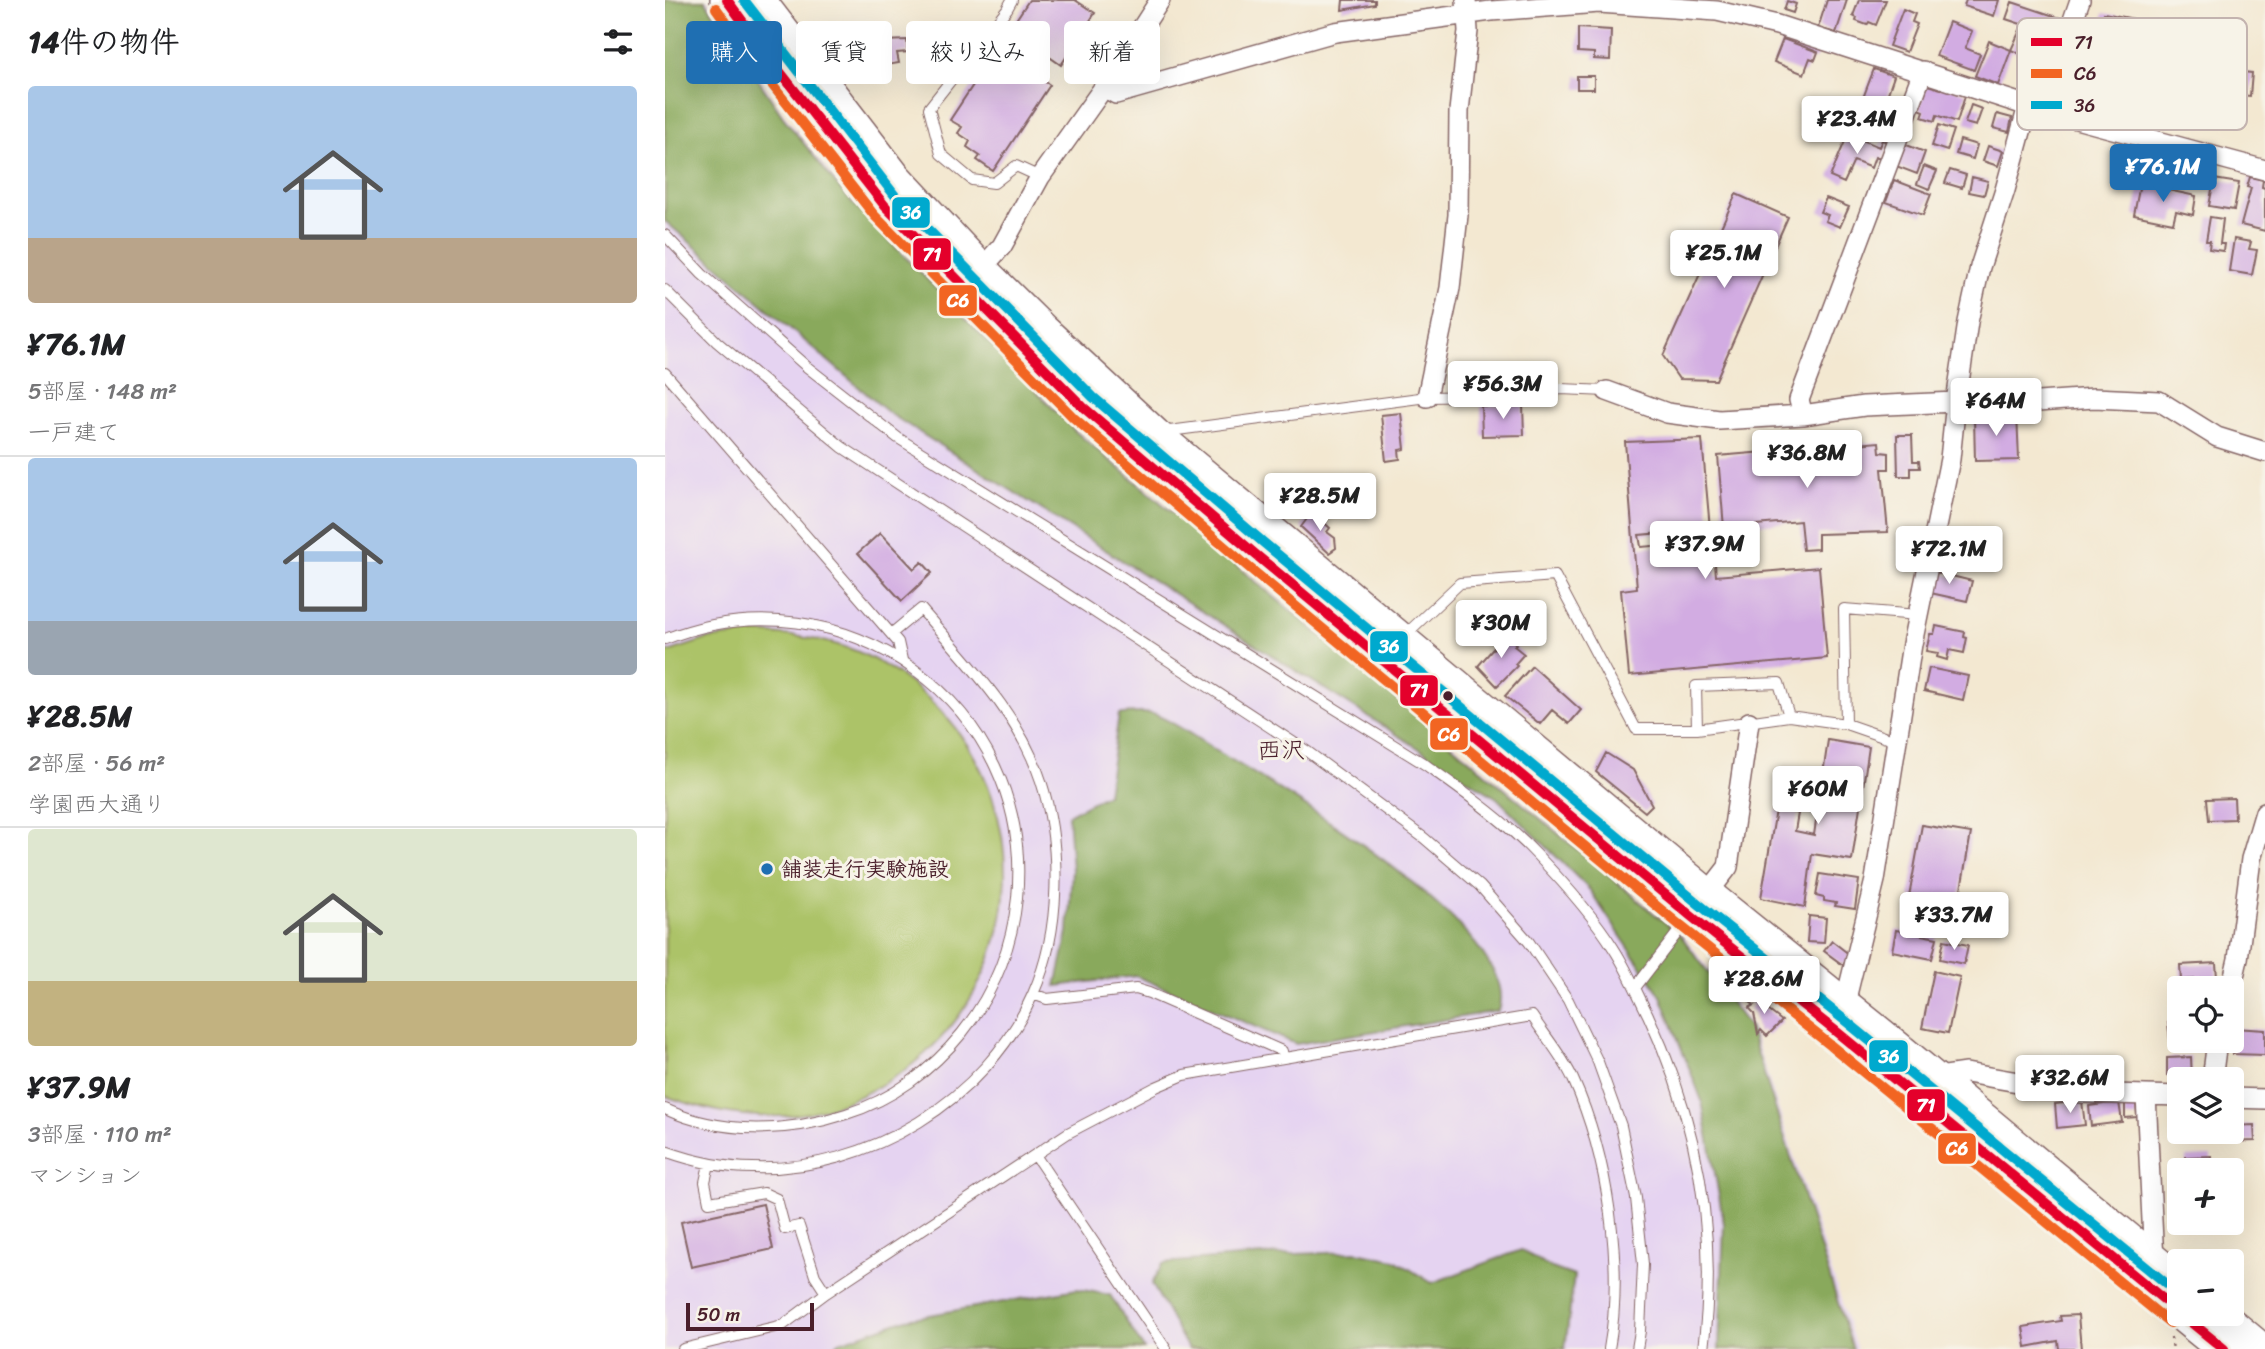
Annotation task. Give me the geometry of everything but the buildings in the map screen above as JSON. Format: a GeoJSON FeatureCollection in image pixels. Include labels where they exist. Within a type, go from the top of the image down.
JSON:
{"type":"FeatureCollection","features":[{"type":"Feature","properties":{"kind":"highway"},"geometry":{"type":"LineString","coordinates":[[727,0],[885,206],[972,279],[1043,331],[1155,435],[1400,640],[1699,905]]}},
{"type":"Feature","properties":{"kind":"highway"},"geometry":{"type":"LineString","coordinates":[[769,10],[972,279],[1083,407],[1255,554],[1841,1019],[2167,1302]]}},
{"type":"Feature","properties":{"kind":"highway"},"geometry":{"type":"LineString","coordinates":[[1841,1019],[1932,1078],[2166,1272]]}},
{"type":"Feature","properties":{"kind":"highway"},"geometry":{"type":"LineString","coordinates":[[2196,1326],[2224,1349]]}},
{"type":"Feature","properties":{"kind":"highway"},"geometry":{"type":"LineString","coordinates":[[2232,1326],[2260,1349]]}},
{"type":"Feature","properties":{"kind":"street"},"geometry":{"type":"LineString","coordinates":[[972,279],[1002,246],[1040,177],[1104,87],[1160,0]]}},
{"type":"Feature","properties":{"kind":"street"},"geometry":{"type":"LineString","coordinates":[[2072,18],[2080,0]]}},
{"type":"Feature","properties":{"kind":"street"},"geometry":{"type":"LineString","coordinates":[[1104,87],[1116,94],[1335,32],[1467,7],[1599,3],[1727,7],[2017,102]]}},
{"type":"Feature","properties":{"kind":"street"},"geometry":{"type":"LineString","coordinates":[[1427,397],[1450,288],[1458,215],[1459,111],[1468,31],[1467,7]]}},
{"type":"Feature","properties":{"kind":"street"},"geometry":{"type":"LineString","coordinates":[[1803,415],[1799,400],[1923,71]]}},
{"type":"Feature","properties":{"kind":"street"},"geometry":{"type":"LineString","coordinates":[[1841,1019],[1875,880],[1895,741],[1950,459],[1968,322],[1980,267],[2027,130]]}},
{"type":"Feature","properties":{"kind":"street"},"geometry":{"type":"LineString","coordinates":[[2117,130],[2265,170]]}},
{"type":"Feature","properties":{"kind":"street"},"geometry":{"type":"LineString","coordinates":[[1607,391],[1667,413],[1719,420],[1803,415],[1864,406],[1956,402],[2011,404],[2094,398],[2159,401],[2217,438],[2265,452]]}},
{"type":"Feature","properties":{"kind":"street"},"geometry":{"type":"LineString","coordinates":[[1699,905],[1728,867],[1749,722]]}},
{"type":"Feature","properties":{"kind":"street"},"geometry":{"type":"LineString","coordinates":[[2234,976],[2251,859],[2265,812]]}},
{"type":"Feature","properties":{"kind":"street"},"geometry":{"type":"LineString","coordinates":[[1932,1078],[1966,1073],[2081,1093],[2167,1096]]}},
{"type":"Feature","properties":{"kind":"street"},"geometry":{"type":"LineString","coordinates":[[2146,1095],[2166,1272]]}},
{"type":"Feature","properties":{"kind":"street"},"geometry":{"type":"LineString","coordinates":[[2244,1098],[2265,1099]]}},
{"type":"Feature","properties":{"kind":"lane"},"geometry":{"type":"LineString","coordinates":[[1012,0],[929,108],[941,154],[972,180],[994,183],[1016,166],[1040,177]]}},
{"type":"Feature","properties":{"kind":"lane"},"geometry":{"type":"LineString","coordinates":[[665,235],[702,274],[807,367],[898,438],[1405,751],[1497,817],[1536,854],[1578,901],[1614,948],[1664,1048],[1683,1104],[1697,1155],[1710,1269],[1703,1349]]}},
{"type":"Feature","properties":{"kind":"lane"},"geometry":{"type":"LineString","coordinates":[[665,290],[717,342],[842,446],[1308,751],[1424,838],[1480,886],[1529,942],[1568,1000],[1598,1062],[1621,1126],[1636,1198],[1643,1264],[1637,1349]]}},
{"type":"Feature","properties":{"kind":"lane"},"geometry":{"type":"LineString","coordinates":[[665,373],[898,642],[902,660]]}},
{"type":"Feature","properties":{"kind":"lane"},"geometry":{"type":"LineString","coordinates":[[1155,435],[1166,430],[1427,397],[1488,396],[1561,389],[1607,391]]}},
{"type":"Feature","properties":{"kind":"lane"},"geometry":{"type":"LineString","coordinates":[[1400,640],[1460,583],[1555,576],[1636,729],[1697,729],[1789,716],[1846,724],[1895,741]]}},
{"type":"Feature","properties":{"kind":"lane"},"geometry":{"type":"LineString","coordinates":[[665,1151],[709,1164],[753,1168],[799,1165],[843,1156],[887,1139],[923,1119],[958,1094],[988,1065],[1033,993],[1046,952],[1054,911],[1056,867],[1051,825],[1041,782],[1025,743],[1005,709],[921,609],[891,634]]}},
{"type":"Feature","properties":{"kind":"lane"},"geometry":{"type":"LineString","coordinates":[[1846,724],[1844,609],[1918,615]]}},
{"type":"Feature","properties":{"kind":"lane"},"geometry":{"type":"LineString","coordinates":[[665,639],[723,622],[760,619],[797,621],[834,629],[869,642],[902,660],[932,682],[958,709],[980,739],[1010,807],[1017,844],[1019,881],[1015,918],[1006,954],[991,988],[972,1020],[940,1058],[890,1095],[856,1111],[821,1122],[784,1128],[746,1128],[709,1123],[665,1109]]}},
{"type":"Feature","properties":{"kind":"lane"},"geometry":{"type":"LineString","coordinates":[[1697,729],[1696,686],[1779,683],[1789,716]]}},
{"type":"Feature","properties":{"kind":"lane"},"geometry":{"type":"LineString","coordinates":[[1635,988],[1699,905]]}},
{"type":"Feature","properties":{"kind":"lane"},"geometry":{"type":"LineString","coordinates":[[1033,993],[1047,999],[1136,989],[1282,1051],[1283,1058]]}},
{"type":"Feature","properties":{"kind":"lane"},"geometry":{"type":"LineString","coordinates":[[683,1349],[783,1325],[1035,1155],[1101,1116],[1156,1087],[1184,1076],[1532,1016],[1573,1078],[1593,1136],[1613,1234],[1615,1268],[1609,1349]]}},
{"type":"Feature","properties":{"kind":"lane"},"geometry":{"type":"LineString","coordinates":[[1035,1155],[1166,1349]]}},
{"type":"Feature","properties":{"kind":"lane"},"geometry":{"type":"LineString","coordinates":[[709,1164],[705,1182],[709,1202],[764,1192],[777,1199],[785,1229],[799,1226],[815,1276],[827,1293]]}},
{"type":"Feature","properties":{"kind":"shaded area"},"geometry":{"type":"Polygon","coordinates":[[[665,0],[708,0],[722,21],[686,21],[686,84],[764,84],[785,116],[846,193],[1078,431],[1683,935],[1751,1025],[1857,1349],[665,1349],[665,0]]]}},
{"type":"Feature","properties":{"kind":"green space"},"geometry":{"type":"Polygon","coordinates":[[[665,0],[705,0],[719,21],[686,21],[686,84],[761,84],[783,117],[844,194],[1076,432],[1681,936],[1749,1027],[1853,1349],[1719,1349],[1724,1224],[1702,1101],[1661,996],[1589,889],[1497,798],[889,413],[665,221],[665,0]]]}},
{"type":"Feature","properties":{"kind":"green space"},"geometry":{"type":"Polygon","coordinates":[[[753,633],[797,636],[842,646],[882,664],[918,689],[939,709],[971,752],[993,799],[1004,848],[1004,898],[994,948],[973,994],[942,1036],[902,1072],[865,1094],[837,1105],[795,1115],[729,1113],[665,1096],[665,653],[707,639],[753,633]]]}},
{"type":"Feature","properties":{"kind":"green space"},"geometry":{"type":"Polygon","coordinates":[[[1143,713],[1164,718],[1344,831],[1393,867],[1439,905],[1475,943],[1496,979],[1498,1011],[1296,1044],[1136,976],[1056,986],[1068,932],[1072,870],[1068,815],[1107,794],[1119,714],[1143,713]]]}},
{"type":"Feature","properties":{"kind":"green space"},"geometry":{"type":"Polygon","coordinates":[[[1521,1250],[1552,1268],[1574,1276],[1565,1349],[1188,1349],[1152,1284],[1163,1263],[1264,1255],[1357,1252],[1395,1260],[1432,1283],[1521,1250]]]}},
{"type":"Feature","properties":{"kind":"green space"},"geometry":{"type":"Polygon","coordinates":[[[1077,1289],[1110,1295],[1144,1349],[833,1349],[839,1342],[907,1319],[1077,1289]]]}},
{"type":"Feature","properties":{"kind":"transit line","name":"71"},"geometry":{"type":"LineString","coordinates":[[727,0],[885,206],[1083,407],[1255,554],[1691,916],[2167,1302]]}},
{"type":"Feature","properties":{"kind":"transit line","name":"36"},"geometry":{"type":"LineString","coordinates":[[744,0],[896,197],[1093,397],[1264,543],[1700,905],[2167,1284]]}},
{"type":"Feature","properties":{"kind":"transit line","name":"C6"},"geometry":{"type":"LineString","coordinates":[[716,8],[759,68],[874,215],[1074,418],[1246,565],[1682,927],[2167,1321]]}},
{"type":"Feature","properties":{"kind":"transit line","name":"71"},"geometry":{"type":"LineString","coordinates":[[2196,1326],[2224,1349]]}},
{"type":"Feature","properties":{"kind":"place","name":"舗装走行実験施設"},"geometry":{"type":"Point","coordinates":[767,869]}},
{"type":"Feature","properties":{"kind":"district","name":"西沢"},"geometry":{"type":"Point","coordinates":[1281,750]}}]}
